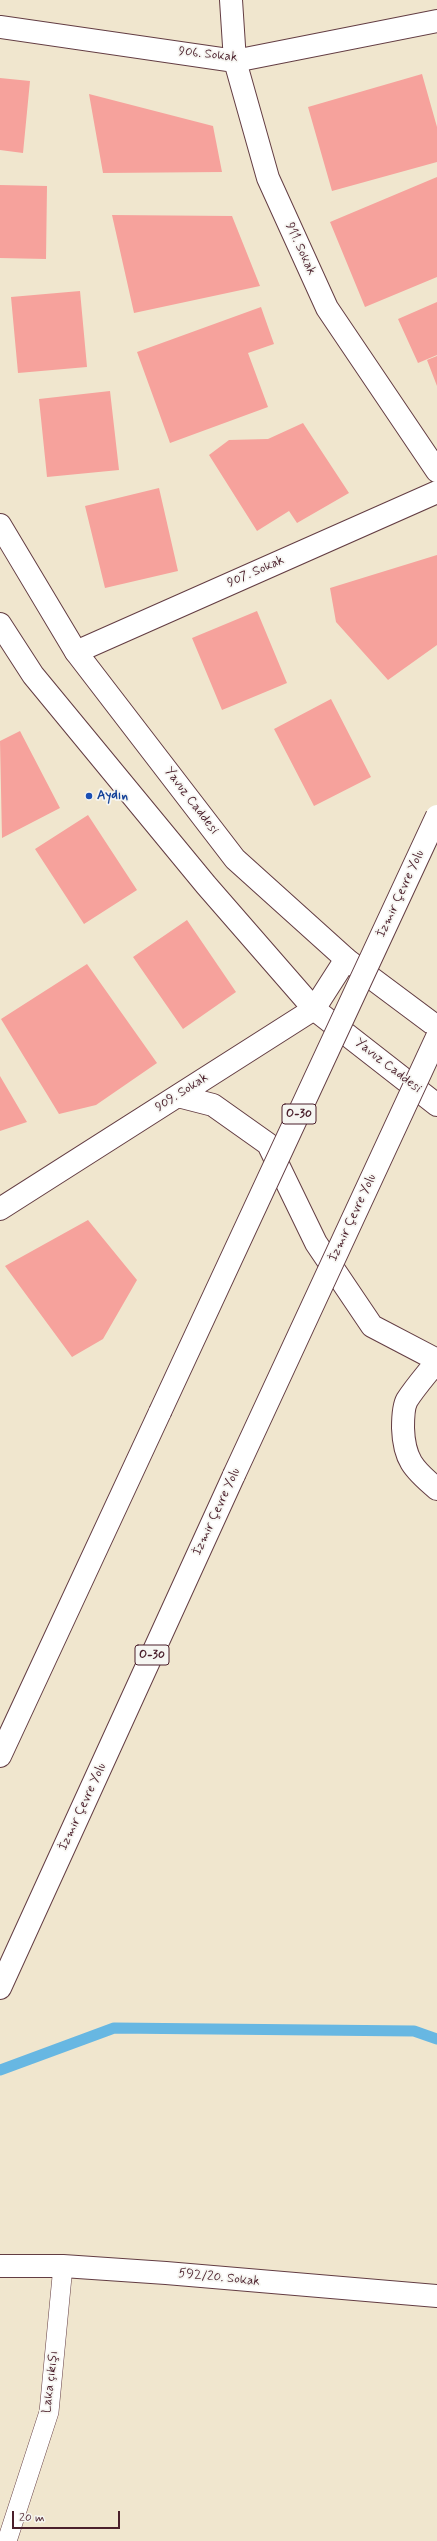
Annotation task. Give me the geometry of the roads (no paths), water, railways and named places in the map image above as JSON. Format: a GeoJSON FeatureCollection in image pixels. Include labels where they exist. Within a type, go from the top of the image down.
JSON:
{"type":"FeatureCollection","features":[{"type":"Feature","properties":{"kind":"main road","name":"911. Sokak"},"geometry":{"type":"LineString","coordinates":[[231,0],[235,61],[268,178],[327,308],[437,471]]}},
{"type":"Feature","properties":{"kind":"main road","name":"906. Sokak"},"geometry":{"type":"LineString","coordinates":[[0,27],[235,61],[437,21]]}},
{"type":"Feature","properties":{"kind":"main road","name":"907. Sokak"},"geometry":{"type":"LineString","coordinates":[[76,652],[437,492]]}},
{"type":"Feature","properties":{"kind":"main road","name":"Yavuz Caddesi"},"geometry":{"type":"LineString","coordinates":[[0,525],[76,652],[234,859],[346,960],[437,1027]]}},
{"type":"Feature","properties":{"kind":"main road","name":"Yavuz Caddesi"},"geometry":{"type":"LineString","coordinates":[[0,624],[33,675],[206,885],[314,1009],[437,1105]]}},
{"type":"Feature","properties":{"kind":"main road","name":"İzmir Çevre Yolu"},"geometry":{"type":"LineString","coordinates":[[0,1756],[437,816]]}},
{"type":"Feature","properties":{"kind":"main road","name":"909. Sokak"},"geometry":{"type":"LineString","coordinates":[[0,1209],[314,1009],[346,960]]}},
{"type":"Feature","properties":{"kind":"main road","name":"İzmir Çevre Yolu"},"geometry":{"type":"LineString","coordinates":[[0,1988],[234,1475],[437,1037]]}},
{"type":"Feature","properties":{"kind":"main road"},"geometry":{"type":"LineString","coordinates":[[178,1096],[213,1105],[268,1144],[316,1243],[372,1326],[437,1360],[406,1402],[403,1421],[404,1445],[409,1462],[420,1475],[437,1489]]}},
{"type":"Feature","properties":{"kind":"main road","name":"592/20. Sokak"},"geometry":{"type":"LineString","coordinates":[[0,2266],[63,2266],[437,2296]]}},
{"type":"Feature","properties":{"kind":"lane","name":"Laka çıkışı"},"geometry":{"type":"LineString","coordinates":[[7,2541],[49,2412],[63,2266]]}},
{"type":"Feature","properties":{"kind":"waterway"},"geometry":{"type":"LineString","coordinates":[[0,2070],[114,2028],[414,2031],[437,2039]]}},
{"type":"Feature","properties":{"kind":"place","name":"Aydın"},"geometry":{"type":"Point","coordinates":[89,796]}}]}
